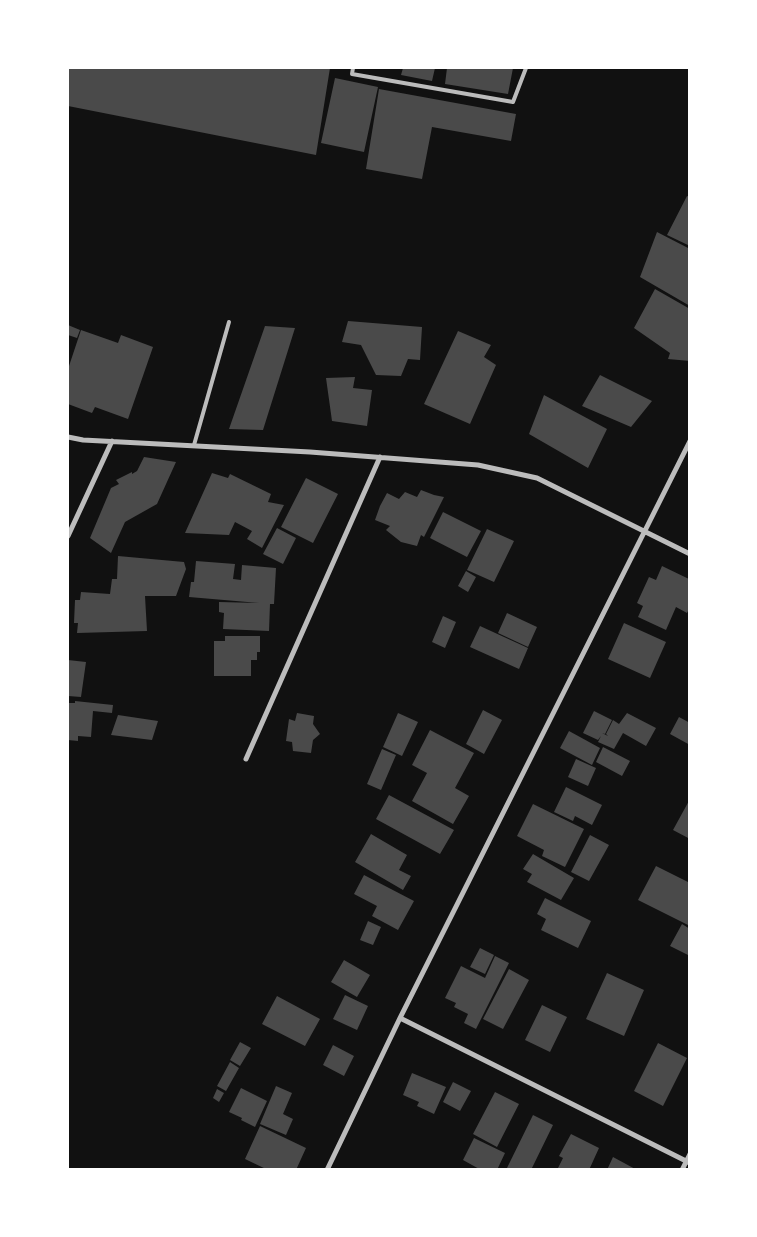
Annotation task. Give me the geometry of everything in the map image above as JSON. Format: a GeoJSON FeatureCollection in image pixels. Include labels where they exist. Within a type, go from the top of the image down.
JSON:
{"type":"FeatureCollection","features":[{"type":"Feature","properties":{"kind":"street"},"geometry":{"type":"LineString","coordinates":[[68,437],[83,440],[303,451],[478,465],[537,478],[690,554]]}},
{"type":"Feature","properties":{"kind":"street"},"geometry":{"type":"LineString","coordinates":[[68,536],[112,441]]}},
{"type":"Feature","properties":{"kind":"street"},"geometry":{"type":"LineString","coordinates":[[327,1170],[400,1018],[690,441]]}},
{"type":"Feature","properties":{"kind":"street"},"geometry":{"type":"LineString","coordinates":[[246,759],[380,457]]}},
{"type":"Feature","properties":{"kind":"street"},"geometry":{"type":"LineString","coordinates":[[400,1018],[688,1162]]}},
{"type":"Feature","properties":{"kind":"street"},"geometry":{"type":"LineString","coordinates":[[682,1170],[688,1162],[690,1154]]}},
{"type":"Feature","properties":{"kind":"lane"},"geometry":{"type":"LineString","coordinates":[[353,68],[352,74],[513,102],[526,68]]}},
{"type":"Feature","properties":{"kind":"lane"},"geometry":{"type":"LineString","coordinates":[[194,446],[229,322]]}},
{"type":"Feature","properties":{"kind":"building"},"geometry":{"type":"Polygon","coordinates":[[[68,68],[330,68],[316,155],[68,106],[68,68]]]}},
{"type":"Feature","properties":{"kind":"building"},"geometry":{"type":"Polygon","coordinates":[[[403,68],[435,68],[432,81],[401,75],[403,68]]]}},
{"type":"Feature","properties":{"kind":"building"},"geometry":{"type":"Polygon","coordinates":[[[447,68],[513,68],[508,94],[445,84],[447,68]]]}},
{"type":"Feature","properties":{"kind":"building"},"geometry":{"type":"Polygon","coordinates":[[[335,78],[378,87],[364,152],[321,143],[335,78]]]}},
{"type":"Feature","properties":{"kind":"building"},"geometry":{"type":"Polygon","coordinates":[[[379,89],[516,114],[511,141],[432,127],[422,179],[366,169],[379,89]]]}},
{"type":"Feature","properties":{"kind":"building"},"geometry":{"type":"Polygon","coordinates":[[[687,196],[690,197],[690,246],[667,235],[687,196]]]}},
{"type":"Feature","properties":{"kind":"building"},"geometry":{"type":"Polygon","coordinates":[[[657,232],[690,249],[690,306],[640,277],[657,232]]]}},
{"type":"Feature","properties":{"kind":"building"},"geometry":{"type":"Polygon","coordinates":[[[655,289],[690,309],[690,361],[668,359],[670,353],[634,328],[655,289]]]}},
{"type":"Feature","properties":{"kind":"building"},"geometry":{"type":"Polygon","coordinates":[[[348,321],[422,327],[420,360],[408,359],[401,376],[376,375],[361,345],[342,342],[348,321]]]}},
{"type":"Feature","properties":{"kind":"building"},"geometry":{"type":"Polygon","coordinates":[[[68,325],[80,330],[77,338],[68,335],[68,325]]]}},
{"type":"Feature","properties":{"kind":"building"},"geometry":{"type":"Polygon","coordinates":[[[265,326],[295,328],[263,430],[229,429],[265,326]]]}},
{"type":"Feature","properties":{"kind":"building"},"geometry":{"type":"Polygon","coordinates":[[[81,330],[118,343],[121,335],[153,347],[128,419],[95,407],[92,413],[68,404],[68,369],[81,330]]]}},
{"type":"Feature","properties":{"kind":"building"},"geometry":{"type":"Polygon","coordinates":[[[458,331],[491,345],[484,357],[496,365],[470,424],[424,404],[458,331]]]}},
{"type":"Feature","properties":{"kind":"building"},"geometry":{"type":"Polygon","coordinates":[[[600,375],[652,401],[631,427],[582,406],[600,375]]]}},
{"type":"Feature","properties":{"kind":"building"},"geometry":{"type":"Polygon","coordinates":[[[355,377],[353,388],[372,390],[367,426],[332,421],[326,378],[355,377]]]}},
{"type":"Feature","properties":{"kind":"building"},"geometry":{"type":"Polygon","coordinates":[[[544,395],[607,429],[588,468],[529,434],[544,395]]]}},
{"type":"Feature","properties":{"kind":"building"},"geometry":{"type":"Polygon","coordinates":[[[144,457],[176,462],[157,504],[125,522],[111,553],[90,538],[111,488],[119,484],[116,480],[137,471],[144,457]]]}},
{"type":"Feature","properties":{"kind":"building"},"geometry":{"type":"Polygon","coordinates":[[[212,473],[228,478],[230,474],[271,494],[268,502],[284,505],[262,548],[247,539],[252,531],[235,522],[229,535],[185,533],[212,473]]]}},
{"type":"Feature","properties":{"kind":"building"},"geometry":{"type":"Polygon","coordinates":[[[306,478],[338,494],[313,543],[281,527],[306,478]]]}},
{"type":"Feature","properties":{"kind":"building"},"geometry":{"type":"Polygon","coordinates":[[[421,490],[444,497],[424,537],[421,535],[417,546],[401,542],[386,530],[390,526],[375,520],[387,493],[399,499],[405,492],[417,497],[421,490]]]}},
{"type":"Feature","properties":{"kind":"building"},"geometry":{"type":"Polygon","coordinates":[[[443,512],[481,531],[467,557],[430,538],[443,512]]]}},
{"type":"Feature","properties":{"kind":"building"},"geometry":{"type":"Polygon","coordinates":[[[277,528],[296,538],[283,564],[263,554],[277,528]]]}},
{"type":"Feature","properties":{"kind":"building"},"geometry":{"type":"Polygon","coordinates":[[[487,529],[514,541],[494,582],[467,570],[487,529]]]}},
{"type":"Feature","properties":{"kind":"building"},"geometry":{"type":"Polygon","coordinates":[[[118,556],[184,562],[186,569],[176,596],[145,596],[147,631],[77,633],[78,623],[74,623],[75,600],[80,600],[81,592],[110,594],[112,579],[117,579],[118,556]]]}},
{"type":"Feature","properties":{"kind":"building"},"geometry":{"type":"Polygon","coordinates":[[[196,561],[235,564],[233,579],[241,580],[242,565],[276,568],[274,604],[270,604],[269,631],[223,629],[224,613],[219,612],[219,602],[259,603],[189,597],[191,582],[194,582],[196,561]]]}},
{"type":"Feature","properties":{"kind":"building"},"geometry":{"type":"Polygon","coordinates":[[[662,566],[689,579],[688,582],[690,583],[690,607],[687,613],[676,607],[666,630],[638,617],[643,606],[637,603],[649,577],[656,580],[662,566]]]}},
{"type":"Feature","properties":{"kind":"building"},"geometry":{"type":"Polygon","coordinates":[[[466,571],[476,577],[468,592],[458,586],[466,571]]]}},
{"type":"Feature","properties":{"kind":"building"},"geometry":{"type":"Polygon","coordinates":[[[507,613],[537,627],[528,647],[498,633],[507,613]]]}},
{"type":"Feature","properties":{"kind":"building"},"geometry":{"type":"Polygon","coordinates":[[[443,616],[456,622],[445,648],[432,642],[443,616]]]}},
{"type":"Feature","properties":{"kind":"building"},"geometry":{"type":"Polygon","coordinates":[[[624,623],[666,642],[650,678],[608,659],[624,623]]]}},
{"type":"Feature","properties":{"kind":"building"},"geometry":{"type":"Polygon","coordinates":[[[480,626],[528,648],[519,669],[470,647],[480,626]]]}},
{"type":"Feature","properties":{"kind":"building"},"geometry":{"type":"Polygon","coordinates":[[[225,636],[260,636],[260,652],[257,652],[257,660],[251,660],[251,676],[214,676],[214,641],[225,641],[225,636]]]}},
{"type":"Feature","properties":{"kind":"building"},"geometry":{"type":"Polygon","coordinates":[[[68,660],[86,662],[81,697],[68,696],[68,660]]]}},
{"type":"Feature","properties":{"kind":"building"},"geometry":{"type":"Polygon","coordinates":[[[75,701],[113,705],[112,713],[93,711],[91,737],[78,736],[78,741],[68,740],[68,703],[75,703],[75,701]]]}},
{"type":"Feature","properties":{"kind":"building"},"geometry":{"type":"Polygon","coordinates":[[[483,710],[502,720],[484,754],[466,744],[483,710]]]}},
{"type":"Feature","properties":{"kind":"building"},"geometry":{"type":"Polygon","coordinates":[[[594,711],[612,720],[605,734],[602,733],[608,736],[606,734],[613,720],[619,724],[627,713],[656,728],[646,746],[623,733],[614,749],[598,742],[601,736],[598,740],[583,733],[594,711]]]}},
{"type":"Feature","properties":{"kind":"building"},"geometry":{"type":"Polygon","coordinates":[[[297,713],[314,716],[313,724],[320,734],[313,740],[311,753],[293,751],[292,742],[286,741],[289,719],[295,721],[297,713]]]}},
{"type":"Feature","properties":{"kind":"building"},"geometry":{"type":"Polygon","coordinates":[[[398,713],[418,722],[402,756],[383,747],[398,713]]]}},
{"type":"Feature","properties":{"kind":"building"},"geometry":{"type":"Polygon","coordinates":[[[118,715],[158,721],[152,740],[111,735],[118,715]]]}},
{"type":"Feature","properties":{"kind":"building"},"geometry":{"type":"Polygon","coordinates":[[[679,717],[690,723],[690,745],[670,734],[679,717]]]}},
{"type":"Feature","properties":{"kind":"building"},"geometry":{"type":"Polygon","coordinates":[[[430,730],[474,753],[455,788],[469,796],[453,824],[412,801],[427,773],[412,765],[430,730]]]}},
{"type":"Feature","properties":{"kind":"building"},"geometry":{"type":"Polygon","coordinates":[[[569,731],[600,748],[592,765],[560,748],[569,731]]]}},
{"type":"Feature","properties":{"kind":"building"},"geometry":{"type":"Polygon","coordinates":[[[603,747],[630,761],[622,776],[596,762],[603,747]]]}},
{"type":"Feature","properties":{"kind":"building"},"geometry":{"type":"Polygon","coordinates":[[[382,749],[396,755],[381,790],[367,784],[382,749]]]}},
{"type":"Feature","properties":{"kind":"building"},"geometry":{"type":"Polygon","coordinates":[[[576,759],[596,768],[588,786],[568,777],[576,759]]]}},
{"type":"Feature","properties":{"kind":"building"},"geometry":{"type":"Polygon","coordinates":[[[566,787],[602,805],[592,825],[575,816],[573,821],[554,812],[566,787]]]}},
{"type":"Feature","properties":{"kind":"building"},"geometry":{"type":"Polygon","coordinates":[[[389,795],[454,830],[440,854],[376,819],[389,795]]]}},
{"type":"Feature","properties":{"kind":"building"},"geometry":{"type":"Polygon","coordinates":[[[690,799],[690,839],[673,830],[690,799]]]}},
{"type":"Feature","properties":{"kind":"building"},"geometry":{"type":"Polygon","coordinates":[[[533,804],[584,829],[565,867],[542,856],[544,850],[517,836],[533,804]]]}},
{"type":"Feature","properties":{"kind":"building"},"geometry":{"type":"Polygon","coordinates":[[[371,834],[407,855],[399,870],[411,876],[403,890],[355,862],[371,834]]]}},
{"type":"Feature","properties":{"kind":"building"},"geometry":{"type":"Polygon","coordinates":[[[590,835],[609,845],[589,881],[571,872],[590,835]]]}},
{"type":"Feature","properties":{"kind":"building"},"geometry":{"type":"Polygon","coordinates":[[[533,854],[574,878],[561,900],[527,882],[532,874],[523,869],[533,854]]]}},
{"type":"Feature","properties":{"kind":"building"},"geometry":{"type":"Polygon","coordinates":[[[656,866],[690,883],[690,926],[638,900],[656,866]]]}},
{"type":"Feature","properties":{"kind":"building"},"geometry":{"type":"Polygon","coordinates":[[[364,875],[414,901],[398,930],[372,916],[377,906],[354,894],[364,875]]]}},
{"type":"Feature","properties":{"kind":"building"},"geometry":{"type":"Polygon","coordinates":[[[545,898],[591,921],[578,948],[541,930],[546,919],[537,914],[545,898]]]}},
{"type":"Feature","properties":{"kind":"building"},"geometry":{"type":"Polygon","coordinates":[[[368,921],[381,927],[373,945],[360,940],[368,921]]]}},
{"type":"Feature","properties":{"kind":"building"},"geometry":{"type":"Polygon","coordinates":[[[682,924],[690,929],[690,956],[670,946],[682,924]]]}},
{"type":"Feature","properties":{"kind":"building"},"geometry":{"type":"Polygon","coordinates":[[[480,948],[494,955],[485,974],[470,967],[480,948]]]}},
{"type":"Feature","properties":{"kind":"building"},"geometry":{"type":"Polygon","coordinates":[[[495,956],[509,963],[476,1029],[464,1023],[468,1014],[454,1007],[456,1003],[445,998],[461,966],[485,978],[495,956]]]}},
{"type":"Feature","properties":{"kind":"building"},"geometry":{"type":"Polygon","coordinates":[[[344,960],[370,975],[357,997],[331,982],[344,960]]]}},
{"type":"Feature","properties":{"kind":"building"},"geometry":{"type":"Polygon","coordinates":[[[509,969],[529,980],[503,1029],[483,1019],[509,969]]]}},
{"type":"Feature","properties":{"kind":"building"},"geometry":{"type":"Polygon","coordinates":[[[607,973],[644,990],[624,1036],[586,1019],[607,973]]]}},
{"type":"Feature","properties":{"kind":"building"},"geometry":{"type":"Polygon","coordinates":[[[345,995],[368,1006],[357,1030],[333,1019],[345,995]]]}},
{"type":"Feature","properties":{"kind":"building"},"geometry":{"type":"Polygon","coordinates":[[[277,996],[320,1019],[305,1046],[262,1024],[277,996]]]}},
{"type":"Feature","properties":{"kind":"building"},"geometry":{"type":"Polygon","coordinates":[[[542,1005],[567,1017],[550,1052],[525,1040],[542,1005]]]}},
{"type":"Feature","properties":{"kind":"building"},"geometry":{"type":"Polygon","coordinates":[[[240,1042],[251,1048],[240,1066],[230,1060],[240,1042]]]}},
{"type":"Feature","properties":{"kind":"building"},"geometry":{"type":"Polygon","coordinates":[[[658,1043],[687,1058],[663,1106],[634,1091],[658,1043]]]}},
{"type":"Feature","properties":{"kind":"building"},"geometry":{"type":"Polygon","coordinates":[[[333,1045],[354,1056],[344,1076],[323,1065],[333,1045]]]}},
{"type":"Feature","properties":{"kind":"building"},"geometry":{"type":"Polygon","coordinates":[[[230,1062],[239,1068],[226,1091],[217,1086],[230,1062]]]}},
{"type":"Feature","properties":{"kind":"building"},"geometry":{"type":"Polygon","coordinates":[[[412,1073],[446,1087],[434,1114],[417,1106],[419,1102],[403,1095],[412,1073]]]}},
{"type":"Feature","properties":{"kind":"building"},"geometry":{"type":"Polygon","coordinates":[[[453,1082],[471,1091],[460,1111],[443,1102],[453,1082]]]}},
{"type":"Feature","properties":{"kind":"building"},"geometry":{"type":"Polygon","coordinates":[[[276,1086],[292,1093],[283,1114],[293,1119],[286,1135],[260,1124],[276,1086]]]}},
{"type":"Feature","properties":{"kind":"building"},"geometry":{"type":"Polygon","coordinates":[[[241,1088],[267,1101],[255,1127],[229,1112],[241,1088]]]}},
{"type":"Feature","properties":{"kind":"building"},"geometry":{"type":"Polygon","coordinates":[[[217,1089],[224,1093],[219,1102],[213,1098],[217,1089]]]}},
{"type":"Feature","properties":{"kind":"building"},"geometry":{"type":"Polygon","coordinates":[[[495,1092],[519,1104],[497,1147],[473,1134],[495,1092]]]}},
{"type":"Feature","properties":{"kind":"building"},"geometry":{"type":"Polygon","coordinates":[[[533,1115],[553,1125],[531,1170],[506,1170],[533,1115]]]}},
{"type":"Feature","properties":{"kind":"building"},"geometry":{"type":"Polygon","coordinates":[[[260,1126],[306,1148],[296,1170],[268,1170],[245,1159],[260,1126]]]}},
{"type":"Feature","properties":{"kind":"building"},"geometry":{"type":"Polygon","coordinates":[[[571,1134],[599,1148],[589,1170],[557,1170],[563,1158],[559,1156],[571,1134]]]}},
{"type":"Feature","properties":{"kind":"building"},"geometry":{"type":"Polygon","coordinates":[[[474,1138],[505,1153],[497,1170],[481,1170],[463,1160],[474,1138]]]}},
{"type":"Feature","properties":{"kind":"building"},"geometry":{"type":"Polygon","coordinates":[[[613,1157],[637,1170],[607,1170],[613,1157]]]}}]}
